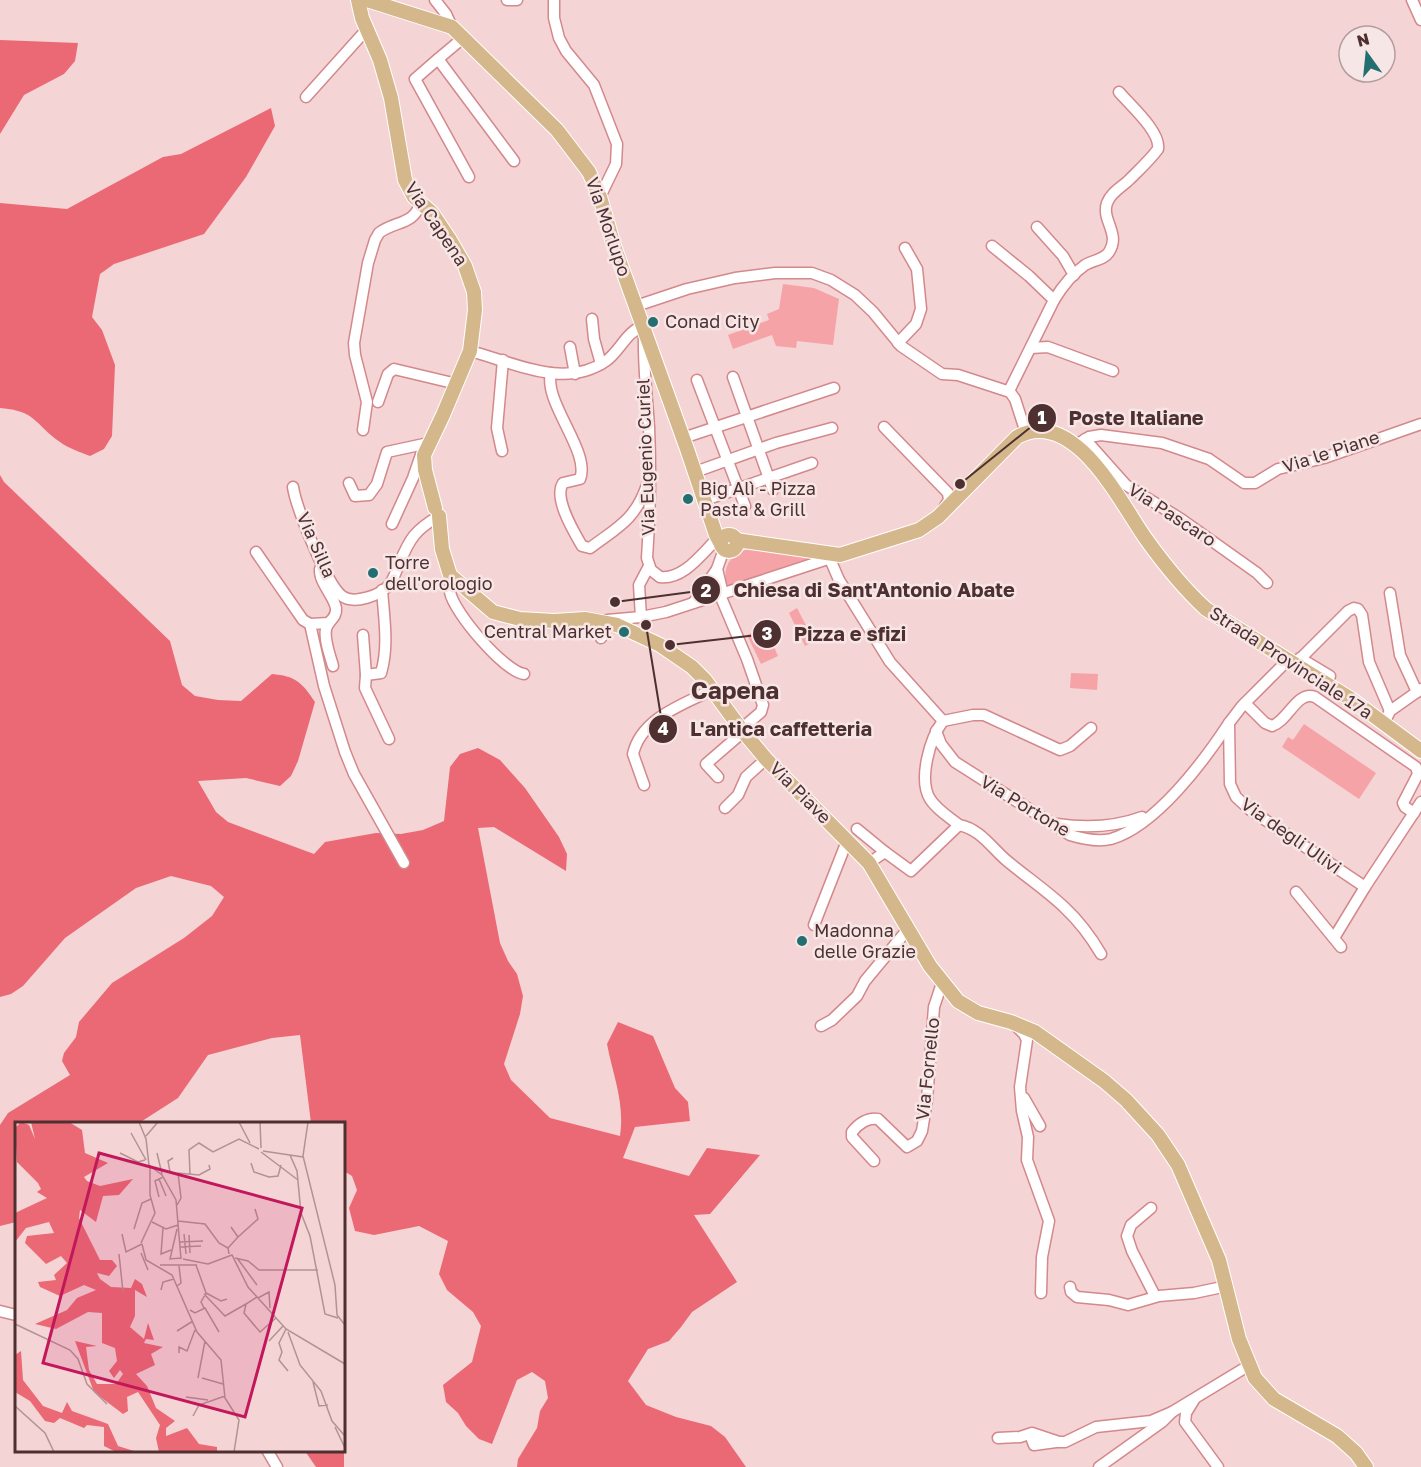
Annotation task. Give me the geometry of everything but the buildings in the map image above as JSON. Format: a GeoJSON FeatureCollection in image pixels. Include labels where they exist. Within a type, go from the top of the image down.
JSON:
{"type":"FeatureCollection","features":[{"type":"Feature","properties":{"kind":"main road","name":"Via Capena"},"geometry":{"type":"LineString","coordinates":[[358,0],[391,98],[405,180],[411,192],[432,213],[446,233],[471,279],[475,304],[470,351],[439,425],[426,445]]}},
{"type":"Feature","properties":{"kind":"main road","name":"Via Morlupo"},"geometry":{"type":"LineString","coordinates":[[367,0],[452,27],[565,138],[589,172],[600,197],[612,240],[712,520],[726,541]]}},
{"type":"Feature","properties":{"kind":"main road","name":"Strada Provinciale 17a"},"geometry":{"type":"LineString","coordinates":[[1026,433],[1048,432],[1080,442],[1144,537],[1189,592],[1216,617],[1296,661],[1421,751]]}},
{"type":"Feature","properties":{"kind":"main road"},"geometry":{"type":"LineString","coordinates":[[726,541],[835,557],[919,530],[938,518],[1017,436],[1026,433]]}},
{"type":"Feature","properties":{"kind":"main road"},"geometry":{"type":"LineString","coordinates":[[426,445],[424,462],[438,515],[442,551],[453,579]]}},
{"type":"Feature","properties":{"kind":"main road","name":"Via Piave"},"geometry":{"type":"LineString","coordinates":[[453,579],[493,612],[520,619],[554,621],[582,619],[603,629],[626,628],[682,658],[702,676],[766,759],[870,864],[942,983],[966,1008],[1011,1022],[1038,1034],[1111,1086],[1158,1135],[1178,1165],[1210,1235],[1227,1286],[1239,1339],[1248,1366],[1258,1383],[1269,1395],[1337,1436],[1356,1453],[1366,1467]]}},
{"type":"Feature","properties":{"kind":"street"},"geometry":{"type":"LineString","coordinates":[[435,0],[446,14],[452,27]]}},
{"type":"Feature","properties":{"kind":"street"},"geometry":{"type":"LineString","coordinates":[[507,0],[518,0]]}},
{"type":"Feature","properties":{"kind":"street"},"geometry":{"type":"LineString","coordinates":[[554,0],[554,18],[560,38],[566,51],[594,86],[616,144],[616,164],[600,197]]}},
{"type":"Feature","properties":{"kind":"street"},"geometry":{"type":"LineString","coordinates":[[1412,0],[1421,20]]}},
{"type":"Feature","properties":{"kind":"street"},"geometry":{"type":"LineString","coordinates":[[306,97],[367,29]]}},
{"type":"Feature","properties":{"kind":"street"},"geometry":{"type":"LineString","coordinates":[[463,38],[415,79],[469,177]]}},
{"type":"Feature","properties":{"kind":"street"},"geometry":{"type":"LineString","coordinates":[[438,59],[514,161]]}},
{"type":"Feature","properties":{"kind":"street"},"geometry":{"type":"LineString","coordinates":[[1009,391],[1054,300],[1064,285],[1087,264],[1102,259],[1109,252],[1113,236],[1106,210],[1108,201],[1113,193],[1155,153],[1159,146],[1155,133],[1119,92]]}},
{"type":"Feature","properties":{"kind":"street"},"geometry":{"type":"LineString","coordinates":[[363,430],[367,399],[354,346],[372,248],[379,233],[411,218],[417,213],[420,203]]}},
{"type":"Feature","properties":{"kind":"street"},"geometry":{"type":"LineString","coordinates":[[1037,226],[1063,256],[1074,275]]}},
{"type":"Feature","properties":{"kind":"street"},"geometry":{"type":"LineString","coordinates":[[992,246],[1054,300]]}},
{"type":"Feature","properties":{"kind":"street"},"geometry":{"type":"LineString","coordinates":[[898,343],[916,324],[921,311],[917,269],[905,248]]}},
{"type":"Feature","properties":{"kind":"street"},"geometry":{"type":"LineString","coordinates":[[636,306],[735,278],[785,272],[812,273],[831,280],[860,298],[898,343],[944,375],[958,375],[1009,391],[1015,399],[1026,433]]}},
{"type":"Feature","properties":{"kind":"street"},"geometry":{"type":"LineString","coordinates":[[592,319],[594,339],[601,364]]}},
{"type":"Feature","properties":{"kind":"street"},"geometry":{"type":"LineString","coordinates":[[470,351],[535,370],[575,374],[588,371],[601,364],[614,354],[632,332],[644,329]]}},
{"type":"Feature","properties":{"kind":"street","name":"Via Eugenio Curiel"},"geometry":{"type":"LineString","coordinates":[[644,329],[643,369],[649,428],[650,491],[647,558],[649,566]]}},
{"type":"Feature","properties":{"kind":"street"},"geometry":{"type":"LineString","coordinates":[[570,347],[575,374]]}},
{"type":"Feature","properties":{"kind":"street"},"geometry":{"type":"LineString","coordinates":[[1030,348],[1048,347],[1113,370]]}},
{"type":"Feature","properties":{"kind":"street"},"geometry":{"type":"LineString","coordinates":[[502,451],[497,428],[503,360]]}},
{"type":"Feature","properties":{"kind":"street"},"geometry":{"type":"LineString","coordinates":[[378,402],[388,374],[394,369],[456,384]]}},
{"type":"Feature","properties":{"kind":"street"},"geometry":{"type":"LineString","coordinates":[[551,373],[551,390],[573,441],[582,473],[580,478],[562,484],[560,489],[565,514],[582,546],[590,548],[633,514],[642,500],[649,479]]}},
{"type":"Feature","properties":{"kind":"street"},"geometry":{"type":"LineString","coordinates":[[733,377],[773,490]]}},
{"type":"Feature","properties":{"kind":"street"},"geometry":{"type":"LineString","coordinates":[[697,380],[745,506]]}},
{"type":"Feature","properties":{"kind":"street"},"geometry":{"type":"LineString","coordinates":[[683,438],[834,388]]}},
{"type":"Feature","properties":{"kind":"street","name":"Via le Piane"},"geometry":{"type":"LineString","coordinates":[[1080,442],[1102,435],[1173,446],[1209,459],[1244,483],[1249,484],[1258,482],[1278,469],[1324,458],[1421,424]]}},
{"type":"Feature","properties":{"kind":"street"},"geometry":{"type":"LineString","coordinates":[[884,427],[948,493],[948,501],[938,518]]}},
{"type":"Feature","properties":{"kind":"street"},"geometry":{"type":"LineString","coordinates":[[695,472],[759,449],[832,428]]}},
{"type":"Feature","properties":{"kind":"street","name":"Via Pascaro"},"geometry":{"type":"LineString","coordinates":[[1080,442],[1122,483],[1181,519],[1257,573],[1267,583]]}},
{"type":"Feature","properties":{"kind":"street"},"geometry":{"type":"LineString","coordinates":[[349,483],[356,496],[369,495],[377,484],[387,452],[426,445]]}},
{"type":"Feature","properties":{"kind":"street"},"geometry":{"type":"LineString","coordinates":[[392,524],[426,445]]}},
{"type":"Feature","properties":{"kind":"street"},"geometry":{"type":"LineString","coordinates":[[705,500],[812,463]]}},
{"type":"Feature","properties":{"kind":"street","name":"Via Silla"},"geometry":{"type":"LineString","coordinates":[[293,487],[297,503],[323,565],[340,594],[346,598],[361,598],[382,590]]}},
{"type":"Feature","properties":{"kind":"street"},"geometry":{"type":"LineString","coordinates":[[366,675],[381,673],[385,660],[386,637],[382,590],[390,584],[408,542],[419,529],[438,515]]}},
{"type":"Feature","properties":{"kind":"street"},"geometry":{"type":"LineString","coordinates":[[649,566],[653,573],[660,577],[673,576],[726,541]]}},
{"type":"Feature","properties":{"kind":"street"},"geometry":{"type":"LineString","coordinates":[[718,777],[704,766],[761,712],[763,705],[747,659],[717,595],[717,569],[726,541]]}},
{"type":"Feature","properties":{"kind":"street"},"geometry":{"type":"LineString","coordinates":[[256,552],[300,616],[310,624],[324,686],[345,752],[404,863]]}},
{"type":"Feature","properties":{"kind":"street"},"geometry":{"type":"LineString","coordinates":[[603,629],[835,557],[839,580],[866,626],[894,668],[943,721]]}},
{"type":"Feature","properties":{"kind":"street"},"geometry":{"type":"LineString","coordinates":[[323,565],[320,574],[333,600],[336,612],[326,630],[333,666]]}},
{"type":"Feature","properties":{"kind":"street"},"geometry":{"type":"LineString","coordinates":[[640,635],[639,627],[642,617],[639,585],[649,566]]}},
{"type":"Feature","properties":{"kind":"street"},"geometry":{"type":"LineString","coordinates":[[694,602],[717,569]]}},
{"type":"Feature","properties":{"kind":"street"},"geometry":{"type":"LineString","coordinates":[[453,579],[450,591],[463,619],[510,668],[524,674]]}},
{"type":"Feature","properties":{"kind":"street"},"geometry":{"type":"LineString","coordinates":[[703,588],[717,595]]}},
{"type":"Feature","properties":{"kind":"street"},"geometry":{"type":"LineString","coordinates":[[1383,724],[1390,711],[1419,690],[1400,655],[1390,593]]}},
{"type":"Feature","properties":{"kind":"street"},"geometry":{"type":"LineString","coordinates":[[1229,723],[1245,703],[1296,661],[1352,609],[1358,609],[1362,615],[1369,662],[1390,711]]}},
{"type":"Feature","properties":{"kind":"street"},"geometry":{"type":"LineString","coordinates":[[310,624],[329,623]]}},
{"type":"Feature","properties":{"kind":"street"},"geometry":{"type":"LineString","coordinates":[[363,635],[365,688],[389,739]]}},
{"type":"Feature","properties":{"kind":"street"},"geometry":{"type":"LineString","coordinates":[[1296,661],[1330,676]]}},
{"type":"Feature","properties":{"kind":"street"},"geometry":{"type":"LineString","coordinates":[[644,785],[633,756],[634,748],[646,730],[663,716],[712,690]]}},
{"type":"Feature","properties":{"kind":"street"},"geometry":{"type":"LineString","coordinates":[[1245,703],[1265,723],[1272,726],[1280,722],[1303,697],[1309,695],[1316,697],[1416,767],[1418,774],[1403,803],[1414,813]]}},
{"type":"Feature","properties":{"kind":"street"},"geometry":{"type":"LineString","coordinates":[[1091,728],[1070,747],[1060,750],[984,715],[943,721],[932,743],[927,767],[927,791],[935,805],[959,825],[969,827],[980,834],[1007,861],[1062,905],[1082,926],[1101,954]]}},
{"type":"Feature","properties":{"kind":"street","name":"Via Portone"},"geometry":{"type":"LineString","coordinates":[[936,731],[941,744],[955,762],[1070,835],[1087,840],[1110,839],[1140,824],[1186,781],[1229,723]]}},
{"type":"Feature","properties":{"kind":"street","name":"Via degli Ulivi"},"geometry":{"type":"LineString","coordinates":[[1229,723],[1230,784],[1238,799],[1252,811],[1365,887]]}},
{"type":"Feature","properties":{"kind":"street"},"geometry":{"type":"LineString","coordinates":[[725,808],[738,795],[746,777],[766,759]]}},
{"type":"Feature","properties":{"kind":"street"},"geometry":{"type":"LineString","coordinates":[[1296,892],[1337,942],[1365,887],[1421,802]]}},
{"type":"Feature","properties":{"kind":"street"},"geometry":{"type":"LineString","coordinates":[[857,829],[911,871],[959,825]]}},
{"type":"Feature","properties":{"kind":"street"},"geometry":{"type":"LineString","coordinates":[[814,925],[847,841]]}},
{"type":"Feature","properties":{"kind":"street"},"geometry":{"type":"LineString","coordinates":[[870,864],[885,852]]}},
{"type":"Feature","properties":{"kind":"street"},"geometry":{"type":"LineString","coordinates":[[821,1026],[832,1020],[857,996],[865,981],[908,929]]}},
{"type":"Feature","properties":{"kind":"street","name":"Via Fornello"},"geometry":{"type":"LineString","coordinates":[[874,1161],[852,1137],[852,1131],[861,1123],[872,1118],[878,1119],[907,1147],[914,1144],[920,1135],[927,1100],[934,1007],[942,983]]}},
{"type":"Feature","properties":{"kind":"street"},"geometry":{"type":"LineString","coordinates":[[1011,1022],[1025,1035],[1027,1040],[1020,1087],[1022,1111],[1028,1137],[1028,1164],[1049,1221],[1042,1253],[1041,1293]]}},
{"type":"Feature","properties":{"kind":"street"},"geometry":{"type":"LineString","coordinates":[[1020,1087],[1026,1103],[1040,1126]]}},
{"type":"Feature","properties":{"kind":"street"},"geometry":{"type":"LineString","coordinates":[[1151,1208],[1129,1229],[1127,1240],[1155,1296]]}},
{"type":"Feature","properties":{"kind":"street"},"geometry":{"type":"LineString","coordinates":[[1070,1287],[1077,1297],[1108,1300],[1128,1305],[1155,1296],[1194,1293],[1227,1286]]}},
{"type":"Feature","properties":{"kind":"street"},"geometry":{"type":"LineString","coordinates":[[0,1311],[15,1315]]}},
{"type":"Feature","properties":{"kind":"street"},"geometry":{"type":"LineString","coordinates":[[998,1438],[1020,1437],[1030,1433],[1059,1442],[1069,1441],[1096,1427],[1151,1421],[1172,1412],[1248,1366]]}},
{"type":"Feature","properties":{"kind":"street"},"geometry":{"type":"LineString","coordinates":[[1195,1398],[1186,1413],[1185,1422],[1218,1467]]}},
{"type":"Feature","properties":{"kind":"street"},"geometry":{"type":"LineString","coordinates":[[1099,1467],[1172,1412]]}},
{"type":"Feature","properties":{"kind":"street"},"geometry":{"type":"LineString","coordinates":[[268,1452],[277,1467]]}},
{"type":"Feature","properties":{"kind":"shaded area"},"geometry":{"type":"Polygon","coordinates":[[[0,40],[78,43],[75,61],[64,74],[24,95],[0,134],[0,40]]]}},
{"type":"Feature","properties":{"kind":"shaded area"},"geometry":{"type":"Polygon","coordinates":[[[271,108],[275,126],[246,177],[204,234],[114,264],[100,274],[92,317],[102,330],[115,365],[112,436],[104,449],[90,456],[60,442],[28,415],[0,408],[0,203],[67,209],[163,157],[181,154],[271,108]]]}},
{"type":"Feature","properties":{"kind":"shaded area"},"geometry":{"type":"Polygon","coordinates":[[[783,284],[814,288],[839,299],[833,345],[797,341],[796,348],[776,346],[772,335],[733,349],[728,335],[769,320],[767,314],[779,309],[783,284]]]}},
{"type":"Feature","properties":{"kind":"shaded area"},"geometry":{"type":"Polygon","coordinates":[[[0,475],[4,482],[170,641],[182,685],[195,696],[241,701],[272,674],[287,676],[297,681],[315,702],[298,761],[291,776],[280,786],[246,778],[198,781],[216,812],[228,822],[314,854],[325,842],[376,833],[401,834],[423,830],[444,821],[450,767],[460,754],[478,748],[500,760],[525,788],[559,837],[567,854],[566,871],[494,827],[478,828],[500,943],[517,974],[523,996],[520,1014],[504,1064],[511,1080],[550,1118],[620,1136],[620,1101],[607,1044],[618,1022],[653,1036],[675,1088],[688,1102],[690,1121],[635,1127],[623,1158],[689,1176],[707,1148],[760,1155],[710,1214],[694,1215],[737,1282],[692,1312],[669,1341],[648,1349],[628,1381],[646,1405],[676,1417],[711,1426],[725,1437],[746,1467],[517,1467],[518,1459],[537,1428],[540,1411],[548,1398],[545,1381],[532,1372],[517,1380],[492,1444],[479,1439],[446,1402],[443,1385],[472,1362],[481,1326],[473,1312],[447,1290],[439,1274],[448,1241],[419,1226],[374,1235],[355,1231],[349,1208],[357,1190],[352,1176],[345,1172],[345,1122],[311,1122],[300,1035],[272,1038],[208,1055],[178,1098],[141,1122],[15,1122],[15,1222],[0,1226],[0,1125],[8,1113],[70,1075],[62,1061],[64,1053],[76,1037],[79,1022],[112,983],[184,938],[212,916],[224,897],[211,886],[171,876],[136,888],[65,938],[23,986],[11,994],[0,997],[0,475]]]}},
{"type":"Feature","properties":{"kind":"shaded area"},"geometry":{"type":"Polygon","coordinates":[[[748,549],[811,557],[811,562],[727,588],[725,575],[728,564],[736,555],[748,549]]]}},
{"type":"Feature","properties":{"kind":"shaded area"},"geometry":{"type":"Polygon","coordinates":[[[797,608],[814,641],[805,646],[789,613],[797,608]]]}},
{"type":"Feature","properties":{"kind":"shaded area"},"geometry":{"type":"Polygon","coordinates":[[[765,627],[778,656],[761,664],[747,635],[765,627]]]}},
{"type":"Feature","properties":{"kind":"shaded area"},"geometry":{"type":"Polygon","coordinates":[[[1071,673],[1098,674],[1097,690],[1070,688],[1071,673]]]}},
{"type":"Feature","properties":{"kind":"shaded area"},"geometry":{"type":"Polygon","coordinates":[[[1304,724],[1376,773],[1359,799],[1282,747],[1288,737],[1293,740],[1304,724]]]}},
{"type":"Feature","properties":{"kind":"shaded area"},"geometry":{"type":"Polygon","coordinates":[[[306,1452],[344,1452],[344,1467],[316,1467],[306,1452]]]}},
{"type":"Feature","properties":{"kind":"place","name":"Conad City"},"geometry":{"type":"Point","coordinates":[653,322]}},
{"type":"Feature","properties":{"kind":"place","name":"Poste Italiane"},"geometry":{"type":"Point","coordinates":[960,484]}},
{"type":"Feature","properties":{"kind":"place","name":"Big Alì - Pizza Pasta & Grill"},"geometry":{"type":"Point","coordinates":[688,499]}},
{"type":"Feature","properties":{"kind":"place","name":"Torre dell'orologio"},"geometry":{"type":"Point","coordinates":[373,573]}},
{"type":"Feature","properties":{"kind":"place","name":"Chiesa di Sant'Antonio Abate"},"geometry":{"type":"Point","coordinates":[615,602]}},
{"type":"Feature","properties":{"kind":"place","name":"L'antica caffetteria"},"geometry":{"type":"Point","coordinates":[646,625]}},
{"type":"Feature","properties":{"kind":"place","name":"Central Market"},"geometry":{"type":"Point","coordinates":[624,632]}},
{"type":"Feature","properties":{"kind":"place","name":"Pizza e sfizi"},"geometry":{"type":"Point","coordinates":[670,645]}},
{"type":"Feature","properties":{"kind":"place","name":"Madonna delle Grazie"},"geometry":{"type":"Point","coordinates":[802,941]}},
{"type":"Feature","properties":{"kind":"district","name":"Capena"},"geometry":{"type":"Point","coordinates":[735,691]}}]}
